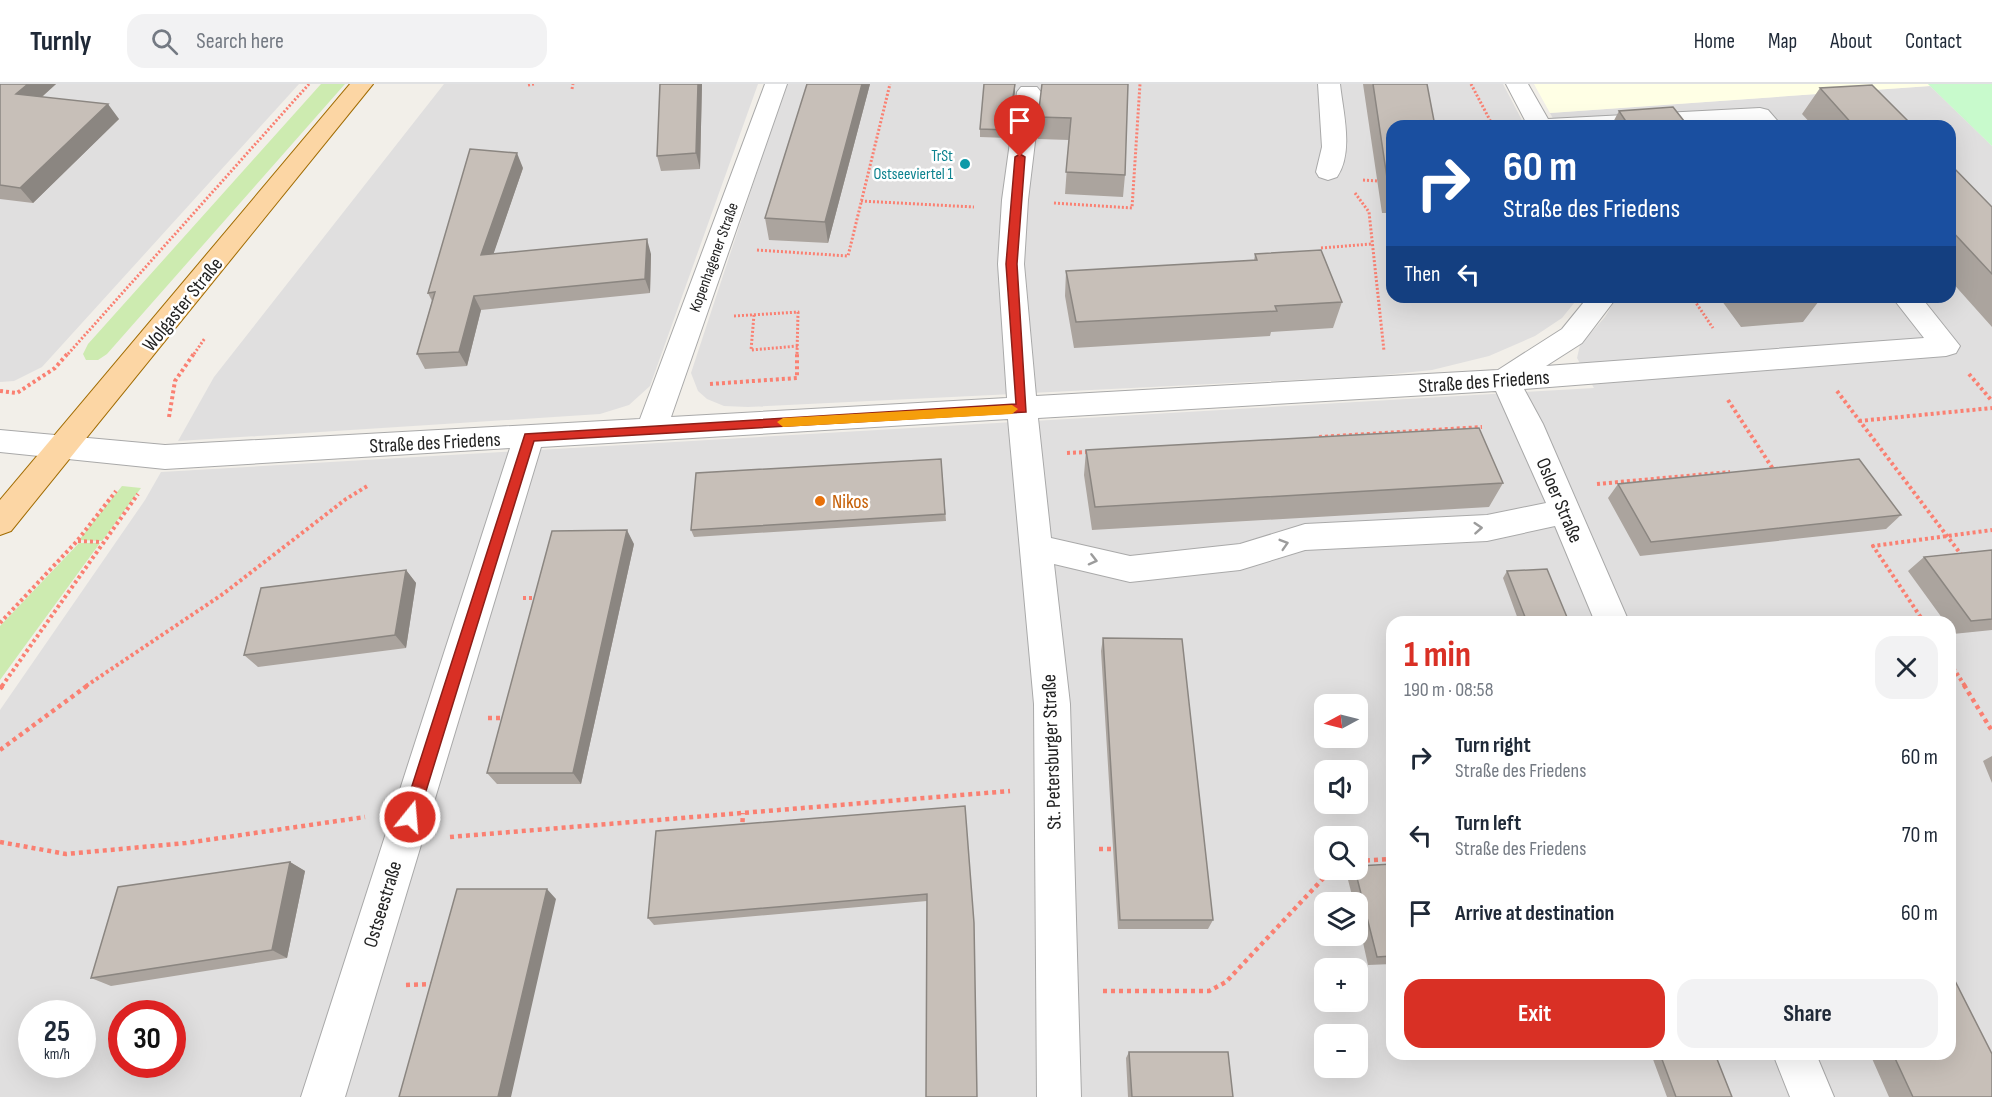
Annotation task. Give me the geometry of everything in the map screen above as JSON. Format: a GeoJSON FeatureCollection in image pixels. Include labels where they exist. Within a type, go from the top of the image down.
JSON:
{"type":"FeatureCollection","features":[{"type":"Feature","properties":{"kind":"main road","name":"Wolgaster Straße"},"geometry":{"type":"LineString","coordinates":[[0,522],[362,84]]}},
{"type":"Feature","properties":{"kind":"street","name":"Kopenhagener Straße"},"geometry":{"type":"LineString","coordinates":[[651,430],[776,84]]}},
{"type":"Feature","properties":{"kind":"street"},"geometry":{"type":"LineString","coordinates":[[1328,172],[1334,147],[1329,84]]}},
{"type":"Feature","properties":{"kind":"street"},"geometry":{"type":"LineString","coordinates":[[1517,84],[1538,120]]}},
{"type":"Feature","properties":{"kind":"street"},"geometry":{"type":"LineString","coordinates":[[1022,408],[1011,264],[1015,205],[1029,92]]}},
{"type":"Feature","properties":{"kind":"street"},"geometry":{"type":"LineString","coordinates":[[1660,120],[1760,115],[1765,120]]}},
{"type":"Feature","properties":{"kind":"street"},"geometry":{"type":"LineString","coordinates":[[1505,380],[1572,336],[1598,303]]}},
{"type":"Feature","properties":{"kind":"street","name":"Straße des Friedens"},"geometry":{"type":"LineString","coordinates":[[0,441],[165,457],[1393,387],[1946,346],[1911,303]]}},
{"type":"Feature","properties":{"kind":"street","name":"Osloer Straße"},"geometry":{"type":"LineString","coordinates":[[1505,380],[1528,424],[1609,616]]}},
{"type":"Feature","properties":{"kind":"street","name":"St. Petersburger Straße"},"geometry":{"type":"LineString","coordinates":[[1022,408],[1052,704],[1059,1097]]}},
{"type":"Feature","properties":{"kind":"street","name":"Ostseestraße"},"geometry":{"type":"LineString","coordinates":[[323,1097],[529,437]]}},
{"type":"Feature","properties":{"kind":"street"},"geometry":{"type":"LineString","coordinates":[[1036,547],[1130,569],[1240,557],[1305,537],[1487,528],[1560,500]]}},
{"type":"Feature","properties":{"kind":"street"},"geometry":{"type":"LineString","coordinates":[[1797,1060],[1812,1097]]}},
{"type":"Feature","properties":{"kind":"path"},"geometry":{"type":"LineString","coordinates":[[0,391],[17,393],[55,368],[309,84]]}},
{"type":"Feature","properties":{"kind":"path"},"geometry":{"type":"LineString","coordinates":[[528,85],[534,84]]}},
{"type":"Feature","properties":{"kind":"path"},"geometry":{"type":"LineString","coordinates":[[572,89],[573,84]]}},
{"type":"Feature","properties":{"kind":"path"},"geometry":{"type":"LineString","coordinates":[[747,250],[848,256],[890,84]]}},
{"type":"Feature","properties":{"kind":"path"},"geometry":{"type":"LineString","coordinates":[[861,201],[1132,208],[1140,84]]}},
{"type":"Feature","properties":{"kind":"path"},"geometry":{"type":"LineString","coordinates":[[1471,84],[1490,120]]}},
{"type":"Feature","properties":{"kind":"path"},"geometry":{"type":"LineString","coordinates":[[1328,172],[1352,190],[1369,212],[1387,372],[1393,387]]}},
{"type":"Feature","properties":{"kind":"path"},"geometry":{"type":"LineString","coordinates":[[1321,248],[1371,244]]}},
{"type":"Feature","properties":{"kind":"path"},"geometry":{"type":"LineString","coordinates":[[666,387],[797,378],[798,312],[723,317]]}},
{"type":"Feature","properties":{"kind":"path"},"geometry":{"type":"LineString","coordinates":[[754,315],[751,350],[798,346]]}},
{"type":"Feature","properties":{"kind":"path"},"geometry":{"type":"LineString","coordinates":[[170,417],[175,381],[181,371]]}},
{"type":"Feature","properties":{"kind":"path"},"geometry":{"type":"LineString","coordinates":[[1724,394],[1781,480]]}},
{"type":"Feature","properties":{"kind":"path"},"geometry":{"type":"LineString","coordinates":[[1969,564],[1858,421],[1992,408]]}},
{"type":"Feature","properties":{"kind":"path"},"geometry":{"type":"LineString","coordinates":[[1313,437],[1528,424]]}},
{"type":"Feature","properties":{"kind":"path"},"geometry":{"type":"LineString","coordinates":[[1393,432],[1395,440]]}},
{"type":"Feature","properties":{"kind":"path"},"geometry":{"type":"LineString","coordinates":[[1028,456],[1099,451]]}},
{"type":"Feature","properties":{"kind":"path"},"geometry":{"type":"LineString","coordinates":[[1761,469],[1773,468]]}},
{"type":"Feature","properties":{"kind":"path"},"geometry":{"type":"LineString","coordinates":[[1560,500],[1738,471]]}},
{"type":"Feature","properties":{"kind":"path"},"geometry":{"type":"LineString","coordinates":[[0,750],[27,727],[207,607],[346,499],[377,481]]}},
{"type":"Feature","properties":{"kind":"path"},"geometry":{"type":"LineString","coordinates":[[0,623],[77,541],[122,484]]}},
{"type":"Feature","properties":{"kind":"path"},"geometry":{"type":"LineString","coordinates":[[0,689],[102,542],[144,486]]}},
{"type":"Feature","properties":{"kind":"path"},"geometry":{"type":"LineString","coordinates":[[1920,616],[1873,546],[1992,530]]}},
{"type":"Feature","properties":{"kind":"path"},"geometry":{"type":"LineString","coordinates":[[77,541],[102,542]]}},
{"type":"Feature","properties":{"kind":"path"},"geometry":{"type":"LineString","coordinates":[[1956,673],[1992,731]]}},
{"type":"Feature","properties":{"kind":"path"},"geometry":{"type":"LineString","coordinates":[[0,842],[66,854],[186,843],[363,817],[406,829],[743,813],[1053,787]]}},
{"type":"Feature","properties":{"kind":"path"},"geometry":{"type":"LineString","coordinates":[[742,833],[743,813]]}},
{"type":"Feature","properties":{"kind":"path"},"geometry":{"type":"LineString","coordinates":[[1368,861],[1386,860]]}},
{"type":"Feature","properties":{"kind":"path"},"geometry":{"type":"LineString","coordinates":[[1057,990],[1209,991],[1226,982],[1322,880]]}},
{"type":"Feature","properties":{"kind":"shaded area"},"geometry":{"type":"Polygon","coordinates":[[[0,84],[299,84],[42,367],[14,381],[0,382],[0,84]]]}},
{"type":"Feature","properties":{"kind":"shaded area"},"geometry":{"type":"Polygon","coordinates":[[[444,84],[758,84],[650,386],[629,405],[600,414],[178,441],[214,377],[444,84]]]}},
{"type":"Feature","properties":{"kind":"shaded area"},"geometry":{"type":"Polygon","coordinates":[[[786,84],[1503,84],[1522,120],[1386,120],[1386,303],[1574,303],[1562,318],[1535,336],[1489,356],[1432,370],[1374,376],[748,407],[724,406],[707,399],[698,391],[691,373],[786,84]]]}},
{"type":"Feature","properties":{"kind":"shaded area"},"geometry":{"type":"Polygon","coordinates":[[[1534,84],[1928,84],[1930,86],[1550,113],[1534,84]]]}},
{"type":"Feature","properties":{"kind":"shaded area"},"geometry":{"type":"Polygon","coordinates":[[[1930,86],[1992,146],[1992,1097],[0,1097],[0,710],[145,500],[161,472],[1594,388],[1577,358],[1580,345],[1605,317],[1613,303],[1956,303],[1956,120],[1554,120],[1550,113],[1930,86]]]}},
{"type":"Feature","properties":{"kind":"green space"},"geometry":{"type":"Polygon","coordinates":[[[321,84],[345,84],[107,354],[98,360],[86,360],[83,354],[88,344],[321,84]]]}},
{"type":"Feature","properties":{"kind":"green space"},"geometry":{"type":"Polygon","coordinates":[[[1928,84],[1992,84],[1992,146],[1928,84]]]}},
{"type":"Feature","properties":{"kind":"green space"},"geometry":{"type":"Polygon","coordinates":[[[122,486],[141,488],[102,541],[79,540],[122,486]]]}},
{"type":"Feature","properties":{"kind":"green space"},"geometry":{"type":"Polygon","coordinates":[[[79,543],[100,543],[0,680],[0,626],[79,543]]]}},
{"type":"Feature","properties":{"kind":"building"},"geometry":{"type":"Polygon","coordinates":[[[0,84],[28,84],[16,94],[108,104],[20,188],[0,185],[0,84]]]}},
{"type":"Feature","properties":{"kind":"building"},"geometry":{"type":"Polygon","coordinates":[[[660,84],[698,84],[696,153],[657,156],[660,84]]]}},
{"type":"Feature","properties":{"kind":"building"},"geometry":{"type":"Polygon","coordinates":[[[807,84],[862,84],[825,222],[765,218],[807,84]]]}},
{"type":"Feature","properties":{"kind":"building"},"geometry":{"type":"Polygon","coordinates":[[[984,84],[1015,84],[1008,130],[980,129],[984,84]]]}},
{"type":"Feature","properties":{"kind":"building"},"geometry":{"type":"Polygon","coordinates":[[[1042,84],[1128,84],[1125,175],[1066,172],[1071,118],[1038,117],[1042,84]]]}},
{"type":"Feature","properties":{"kind":"building"},"geometry":{"type":"Polygon","coordinates":[[[1373,84],[1427,84],[1434,120],[1386,120],[1386,171],[1373,84]]]}},
{"type":"Feature","properties":{"kind":"building"},"geometry":{"type":"Polygon","coordinates":[[[1872,85],[1907,120],[1849,120],[1820,88],[1872,85]]]}},
{"type":"Feature","properties":{"kind":"building"},"geometry":{"type":"Polygon","coordinates":[[[1673,107],[1683,120],[1625,120],[1619,111],[1673,107]]]}},
{"type":"Feature","properties":{"kind":"building"},"geometry":{"type":"Polygon","coordinates":[[[470,149],[517,153],[481,255],[647,239],[645,279],[474,296],[459,352],[417,354],[435,292],[428,293],[470,149]]]}},
{"type":"Feature","properties":{"kind":"building"},"geometry":{"type":"Polygon","coordinates":[[[1956,170],[1992,207],[1992,274],[1956,235],[1956,170]]]}},
{"type":"Feature","properties":{"kind":"building"},"geometry":{"type":"Polygon","coordinates":[[[1321,250],[1342,302],[1275,306],[1277,311],[1076,322],[1066,271],[1257,260],[1255,254],[1321,250]]]}},
{"type":"Feature","properties":{"kind":"building"},"geometry":{"type":"Polygon","coordinates":[[[1479,428],[1503,483],[1095,507],[1086,450],[1479,428]]]}},
{"type":"Feature","properties":{"kind":"building","name":"Nikos"},"geometry":{"type":"Polygon","coordinates":[[[941,459],[945,514],[691,530],[696,473],[941,459]]]}},
{"type":"Feature","properties":{"kind":"building"},"geometry":{"type":"Polygon","coordinates":[[[1859,459],[1901,515],[1651,542],[1618,484],[1859,459]]]}},
{"type":"Feature","properties":{"kind":"building"},"geometry":{"type":"Polygon","coordinates":[[[627,530],[573,773],[487,773],[552,531],[627,530]]]}},
{"type":"Feature","properties":{"kind":"building"},"geometry":{"type":"Polygon","coordinates":[[[1992,550],[1992,619],[1971,621],[1924,557],[1992,550]]]}},
{"type":"Feature","properties":{"kind":"building"},"geometry":{"type":"Polygon","coordinates":[[[1547,569],[1567,616],[1525,616],[1507,571],[1547,569]]]}},
{"type":"Feature","properties":{"kind":"building"},"geometry":{"type":"Polygon","coordinates":[[[406,570],[395,635],[244,655],[261,588],[406,570]]]}},
{"type":"Feature","properties":{"kind":"building"},"geometry":{"type":"Polygon","coordinates":[[[1103,638],[1182,639],[1213,920],[1120,920],[1103,638]]]}},
{"type":"Feature","properties":{"kind":"building"},"geometry":{"type":"Polygon","coordinates":[[[965,806],[974,923],[977,1097],[926,1097],[927,894],[648,918],[656,831],[965,806]]]}},
{"type":"Feature","properties":{"kind":"building"},"geometry":{"type":"Polygon","coordinates":[[[290,862],[272,950],[91,978],[118,887],[290,862]]]}},
{"type":"Feature","properties":{"kind":"building"},"geometry":{"type":"Polygon","coordinates":[[[1386,864],[1386,956],[1377,957],[1368,921],[1368,892],[1361,892],[1358,880],[1368,880],[1368,865],[1386,864]]]}},
{"type":"Feature","properties":{"kind":"building"},"geometry":{"type":"Polygon","coordinates":[[[457,889],[547,889],[498,1097],[399,1097],[457,889]]]}},
{"type":"Feature","properties":{"kind":"building"},"geometry":{"type":"Polygon","coordinates":[[[1956,983],[1992,1054],[1992,1097],[1913,1097],[1896,1060],[1956,1060],[1956,983]]]}},
{"type":"Feature","properties":{"kind":"building"},"geometry":{"type":"Polygon","coordinates":[[[1129,1052],[1228,1052],[1233,1097],[1132,1097],[1129,1052]]]}},
{"type":"Feature","properties":{"kind":"building"},"geometry":{"type":"Polygon","coordinates":[[[1662,1060],[1717,1060],[1732,1097],[1676,1097],[1662,1060]]]}},
{"type":"Feature","properties":{"kind":"slow traffic"},"geometry":{"type":"LineString","coordinates":[[783,422],[1012,409]]}},
{"type":"Feature","properties":{"kind":"place","name":"TrSt Ostseeviertel 1"},"geometry":{"type":"Point","coordinates":[965,164]}},
{"type":"Feature","properties":{"kind":"place","name":"Nikos"},"geometry":{"type":"Point","coordinates":[820,501]}},
{"type":"Feature","properties":{"kind":"route"},"geometry":{"type":"LineString","coordinates":[[410,817],[529,437],[1022,408],[1011,264],[1020,157]]}}]}
